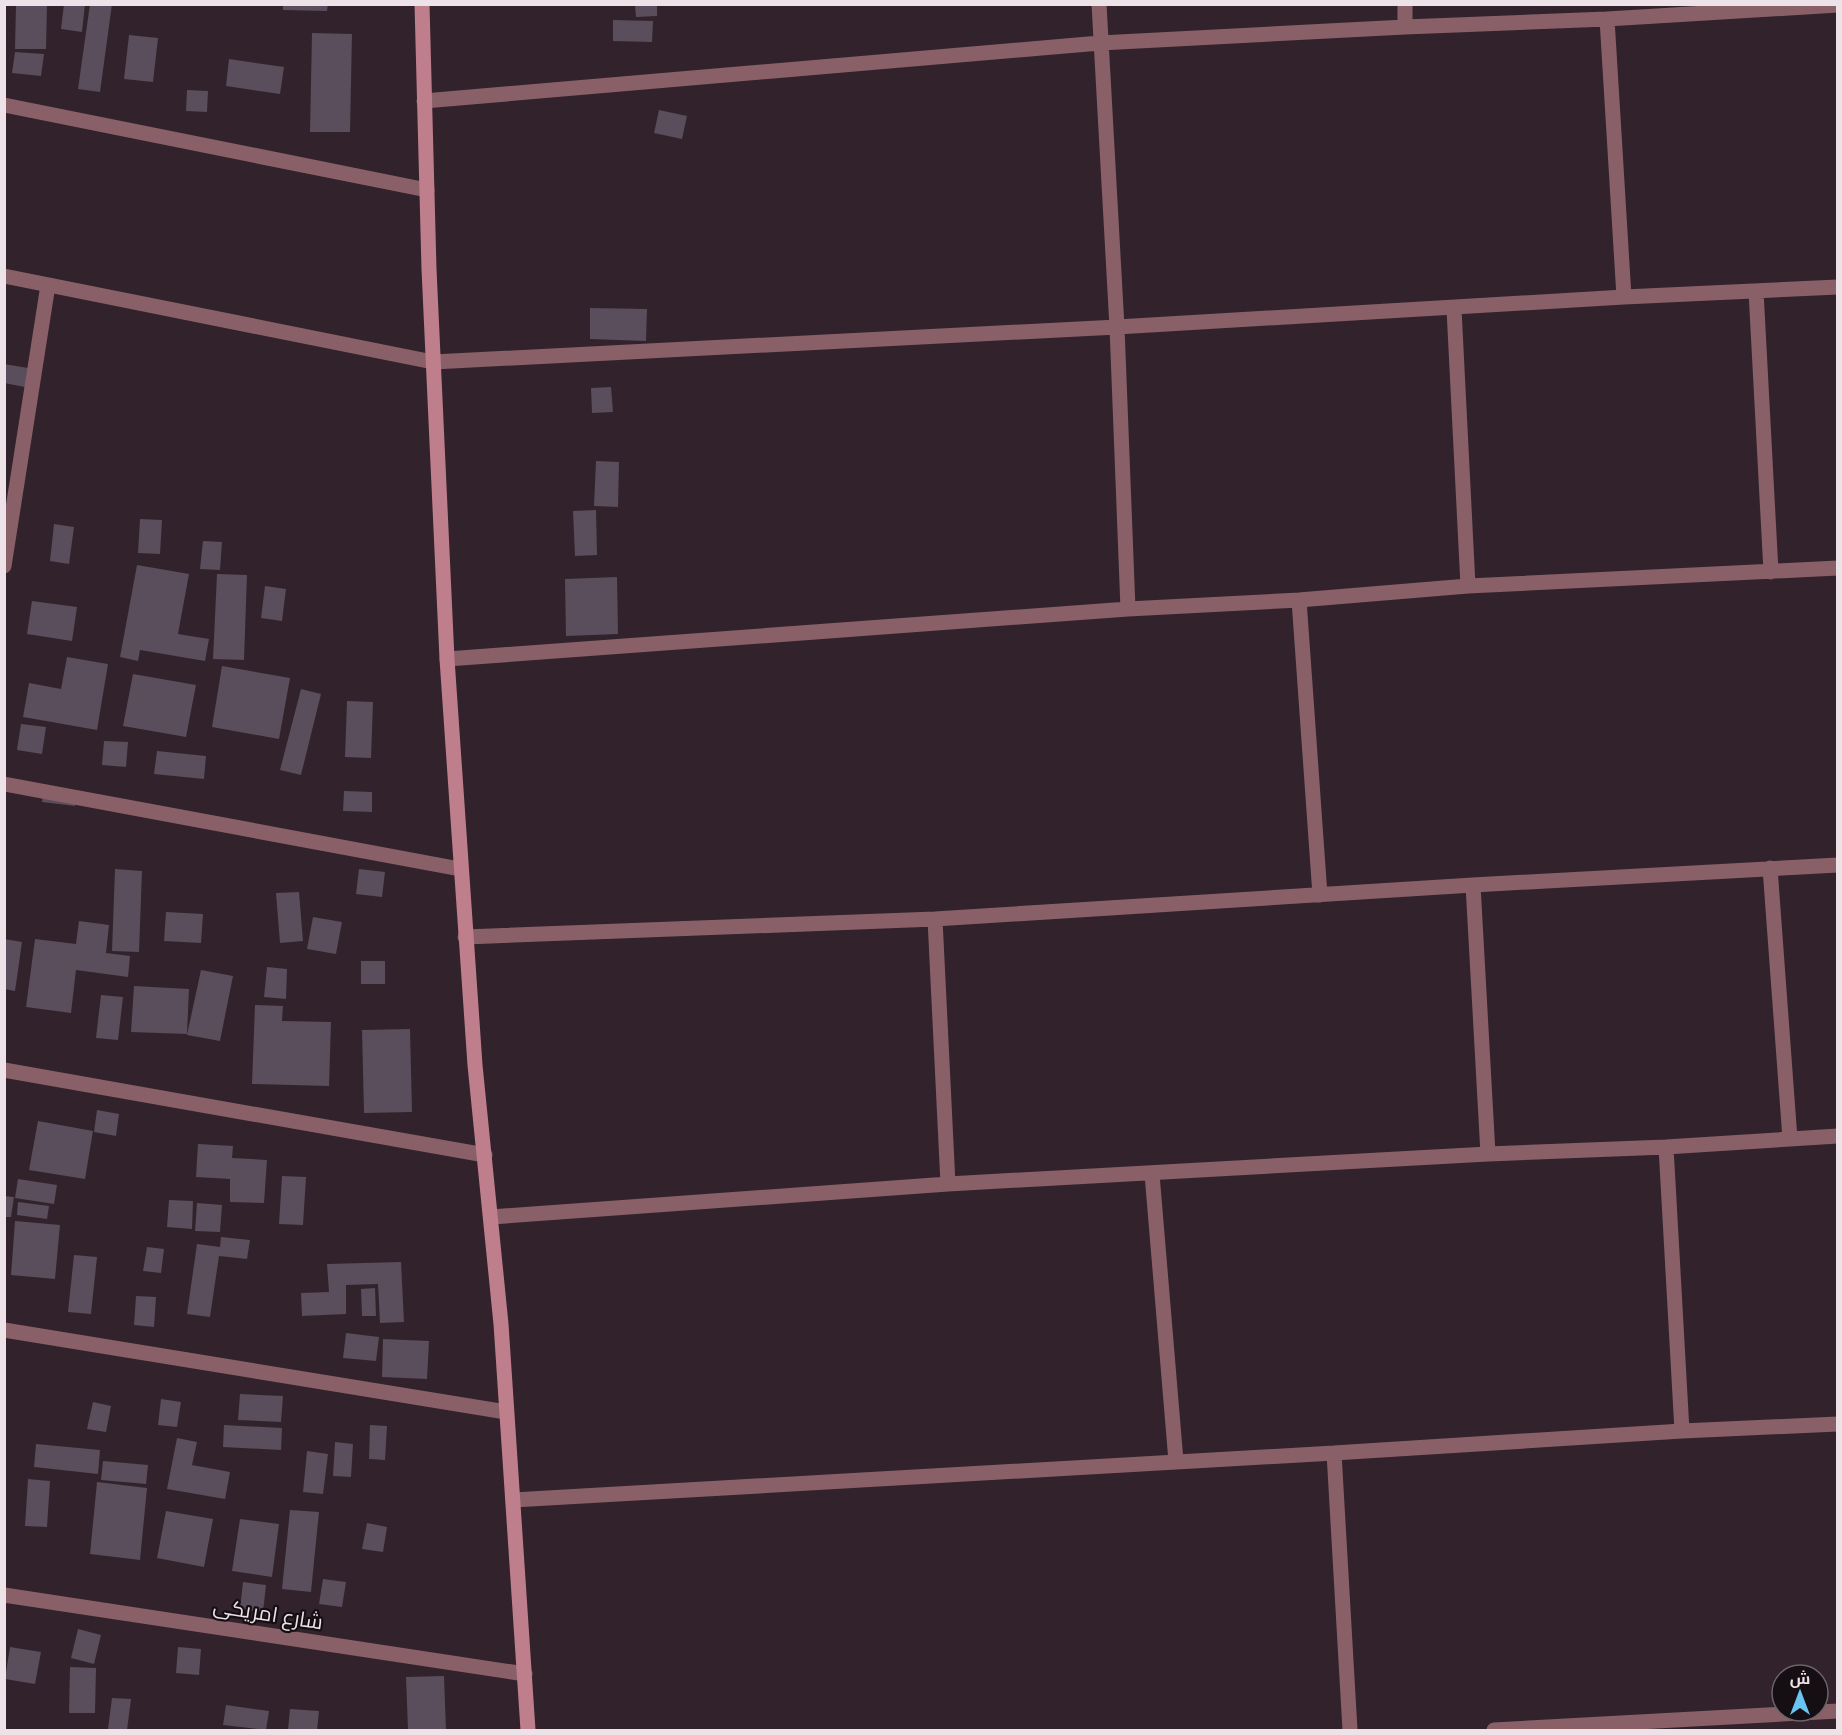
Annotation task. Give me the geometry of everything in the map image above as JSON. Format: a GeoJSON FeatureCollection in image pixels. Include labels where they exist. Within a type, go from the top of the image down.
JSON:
{"type":"FeatureCollection","features":[{"type":"Feature","properties":{"kind":"street"},"geometry":{"type":"LineString","coordinates":[[422,4],[433,362],[447,659],[465,937],[492,1217],[528,1731]]}},
{"type":"Feature","properties":{"kind":"street"},"geometry":{"type":"LineString","coordinates":[[1099,4],[1117,327],[1128,609]]}},
{"type":"Feature","properties":{"kind":"street"},"geometry":{"type":"LineString","coordinates":[[1405,4],[1406,27]]}},
{"type":"Feature","properties":{"kind":"street"},"geometry":{"type":"LineString","coordinates":[[424,100],[1100,43],[1607,19],[1833,5]]}},
{"type":"Feature","properties":{"kind":"street"},"geometry":{"type":"LineString","coordinates":[[1607,19],[1624,297]]}},
{"type":"Feature","properties":{"kind":"street"},"geometry":{"type":"LineString","coordinates":[[4,105],[427,190]]}},
{"type":"Feature","properties":{"kind":"street"},"geometry":{"type":"LineString","coordinates":[[4,276],[433,362],[1838,287]]}},
{"type":"Feature","properties":{"kind":"street"},"geometry":{"type":"LineString","coordinates":[[4,566],[48,285]]}},
{"type":"Feature","properties":{"kind":"street"},"geometry":{"type":"LineString","coordinates":[[1756,291],[1771,572]]}},
{"type":"Feature","properties":{"kind":"street"},"geometry":{"type":"LineString","coordinates":[[1454,309],[1468,586]]}},
{"type":"Feature","properties":{"kind":"street"},"geometry":{"type":"LineString","coordinates":[[447,659],[1128,609],[1299,600],[1468,586],[1838,568]]}},
{"type":"Feature","properties":{"kind":"street"},"geometry":{"type":"LineString","coordinates":[[1299,600],[1320,895]]}},
{"type":"Feature","properties":{"kind":"street"},"geometry":{"type":"LineString","coordinates":[[4,784],[460,869]]}},
{"type":"Feature","properties":{"kind":"street"},"geometry":{"type":"LineString","coordinates":[[465,937],[935,919],[1473,885],[1838,865]]}},
{"type":"Feature","properties":{"kind":"street"},"geometry":{"type":"LineString","coordinates":[[1770,868],[1790,1139]]}},
{"type":"Feature","properties":{"kind":"street"},"geometry":{"type":"LineString","coordinates":[[1473,885],[1488,1154]]}},
{"type":"Feature","properties":{"kind":"street"},"geometry":{"type":"LineString","coordinates":[[935,919],[948,1184]]}},
{"type":"Feature","properties":{"kind":"street"},"geometry":{"type":"LineString","coordinates":[[4,1070],[485,1155]]}},
{"type":"Feature","properties":{"kind":"street"},"geometry":{"type":"LineString","coordinates":[[492,1217],[948,1184],[1838,1136]]}},
{"type":"Feature","properties":{"kind":"street"},"geometry":{"type":"LineString","coordinates":[[1666,1147],[1682,1431]]}},
{"type":"Feature","properties":{"kind":"street"},"geometry":{"type":"LineString","coordinates":[[1152,1174],[1176,1461]]}},
{"type":"Feature","properties":{"kind":"street"},"geometry":{"type":"LineString","coordinates":[[4,1330],[506,1412]]}},
{"type":"Feature","properties":{"kind":"street"},"geometry":{"type":"LineString","coordinates":[[513,1500],[1682,1431],[1838,1424]]}},
{"type":"Feature","properties":{"kind":"street"},"geometry":{"type":"LineString","coordinates":[[1334,1453],[1350,1731]]}},
{"type":"Feature","properties":{"kind":"street","name":"شارع امريكى"},"geometry":{"type":"LineString","coordinates":[[4,1595],[525,1674]]}},
{"type":"Feature","properties":{"kind":"street"},"geometry":{"type":"LineString","coordinates":[[1494,1731],[1838,1711]]}},
{"type":"Feature","properties":{"kind":"building"},"geometry":{"type":"Polygon","coordinates":[[[16,4],[47,4],[46,49],[15,49],[16,4]]]}},
{"type":"Feature","properties":{"kind":"building"},"geometry":{"type":"Polygon","coordinates":[[[64,4],[85,4],[82,32],[61,29],[64,4]]]}},
{"type":"Feature","properties":{"kind":"building"},"geometry":{"type":"Polygon","coordinates":[[[90,4],[112,4],[100,92],[78,89],[90,4]]]}},
{"type":"Feature","properties":{"kind":"building"},"geometry":{"type":"Polygon","coordinates":[[[283,4],[328,4],[327,11],[283,10],[283,4]]]}},
{"type":"Feature","properties":{"kind":"building"},"geometry":{"type":"Polygon","coordinates":[[[635,5],[657,5],[657,16],[636,17],[635,5]]]}},
{"type":"Feature","properties":{"kind":"building"},"geometry":{"type":"Polygon","coordinates":[[[613,20],[653,21],[652,42],[613,41],[613,20]]]}},
{"type":"Feature","properties":{"kind":"building"},"geometry":{"type":"Polygon","coordinates":[[[312,33],[352,34],[350,132],[310,132],[312,33]]]}},
{"type":"Feature","properties":{"kind":"building"},"geometry":{"type":"Polygon","coordinates":[[[129,35],[158,38],[153,82],[124,79],[129,35]]]}},
{"type":"Feature","properties":{"kind":"building"},"geometry":{"type":"Polygon","coordinates":[[[15,52],[44,54],[41,76],[12,73],[15,52]]]}},
{"type":"Feature","properties":{"kind":"building"},"geometry":{"type":"Polygon","coordinates":[[[229,59],[284,67],[280,94],[226,86],[229,59]]]}},
{"type":"Feature","properties":{"kind":"building"},"geometry":{"type":"Polygon","coordinates":[[[187,90],[208,91],[207,112],[186,111],[187,90]]]}},
{"type":"Feature","properties":{"kind":"building"},"geometry":{"type":"Polygon","coordinates":[[[659,110],[687,116],[682,139],[654,133],[659,110]]]}},
{"type":"Feature","properties":{"kind":"building"},"geometry":{"type":"Polygon","coordinates":[[[590,308],[647,309],[646,341],[590,339],[590,308]]]}},
{"type":"Feature","properties":{"kind":"building"},"geometry":{"type":"Polygon","coordinates":[[[4,364],[28,368],[25,387],[4,383],[4,364]]]}},
{"type":"Feature","properties":{"kind":"building"},"geometry":{"type":"Polygon","coordinates":[[[611,387],[613,412],[592,413],[591,388],[611,387]]]}},
{"type":"Feature","properties":{"kind":"building"},"geometry":{"type":"Polygon","coordinates":[[[596,461],[619,462],[618,507],[594,506],[596,461]]]}},
{"type":"Feature","properties":{"kind":"building"},"geometry":{"type":"Polygon","coordinates":[[[596,510],[597,555],[575,556],[573,511],[596,510]]]}},
{"type":"Feature","properties":{"kind":"building"},"geometry":{"type":"Polygon","coordinates":[[[140,519],[162,520],[160,554],[138,553],[140,519]]]}},
{"type":"Feature","properties":{"kind":"building"},"geometry":{"type":"Polygon","coordinates":[[[54,524],[74,527],[69,564],[50,561],[54,524]]]}},
{"type":"Feature","properties":{"kind":"building"},"geometry":{"type":"Polygon","coordinates":[[[203,541],[222,542],[220,570],[200,569],[203,541]]]}},
{"type":"Feature","properties":{"kind":"building"},"geometry":{"type":"Polygon","coordinates":[[[137,565],[189,574],[178,634],[209,639],[205,661],[140,650],[138,661],[120,657],[137,565]]]}},
{"type":"Feature","properties":{"kind":"building"},"geometry":{"type":"Polygon","coordinates":[[[217,574],[247,575],[244,660],[213,659],[217,574]]]}},
{"type":"Feature","properties":{"kind":"building"},"geometry":{"type":"Polygon","coordinates":[[[617,577],[618,634],[566,636],[565,579],[617,577]]]}},
{"type":"Feature","properties":{"kind":"building"},"geometry":{"type":"Polygon","coordinates":[[[265,586],[286,589],[282,621],[261,618],[265,586]]]}},
{"type":"Feature","properties":{"kind":"building"},"geometry":{"type":"Polygon","coordinates":[[[32,601],[77,607],[72,641],[27,634],[32,601]]]}},
{"type":"Feature","properties":{"kind":"building"},"geometry":{"type":"Polygon","coordinates":[[[67,657],[108,664],[97,730],[23,717],[29,683],[61,689],[67,657]]]}},
{"type":"Feature","properties":{"kind":"building"},"geometry":{"type":"Polygon","coordinates":[[[222,666],[290,678],[279,739],[212,727],[222,666]]]}},
{"type":"Feature","properties":{"kind":"building"},"geometry":{"type":"Polygon","coordinates":[[[133,674],[196,685],[186,737],[123,726],[133,674]]]}},
{"type":"Feature","properties":{"kind":"building"},"geometry":{"type":"Polygon","coordinates":[[[301,689],[321,694],[301,775],[280,770],[301,689]]]}},
{"type":"Feature","properties":{"kind":"building"},"geometry":{"type":"Polygon","coordinates":[[[347,701],[373,702],[371,758],[345,757],[347,701]]]}},
{"type":"Feature","properties":{"kind":"building"},"geometry":{"type":"Polygon","coordinates":[[[21,724],[46,727],[42,754],[17,750],[21,724]]]}},
{"type":"Feature","properties":{"kind":"building"},"geometry":{"type":"Polygon","coordinates":[[[104,741],[128,742],[126,767],[102,765],[104,741]]]}},
{"type":"Feature","properties":{"kind":"building"},"geometry":{"type":"Polygon","coordinates":[[[157,751],[206,756],[204,779],[154,774],[157,751]]]}},
{"type":"Feature","properties":{"kind":"building"},"geometry":{"type":"Polygon","coordinates":[[[44,787],[77,791],[75,806],[42,802],[44,787]]]}},
{"type":"Feature","properties":{"kind":"building"},"geometry":{"type":"Polygon","coordinates":[[[344,791],[372,792],[372,812],[343,811],[344,791]]]}},
{"type":"Feature","properties":{"kind":"building"},"geometry":{"type":"Polygon","coordinates":[[[115,869],[142,871],[139,952],[112,951],[115,869]]]}},
{"type":"Feature","properties":{"kind":"building"},"geometry":{"type":"Polygon","coordinates":[[[359,869],[385,872],[382,897],[356,894],[359,869]]]}},
{"type":"Feature","properties":{"kind":"building"},"geometry":{"type":"Polygon","coordinates":[[[299,892],[303,941],[280,943],[276,893],[299,892]]]}},
{"type":"Feature","properties":{"kind":"building"},"geometry":{"type":"Polygon","coordinates":[[[166,912],[203,914],[201,943],[164,941],[166,912]]]}},
{"type":"Feature","properties":{"kind":"building"},"geometry":{"type":"Polygon","coordinates":[[[313,917],[342,922],[336,954],[307,949],[313,917]]]}},
{"type":"Feature","properties":{"kind":"building"},"geometry":{"type":"Polygon","coordinates":[[[79,921],[109,925],[106,953],[130,956],[128,977],[76,970],[71,1013],[26,1007],[35,939],[76,944],[79,921]]]}},
{"type":"Feature","properties":{"kind":"building"},"geometry":{"type":"Polygon","coordinates":[[[4,939],[22,942],[15,991],[4,989],[4,939]]]}},
{"type":"Feature","properties":{"kind":"building"},"geometry":{"type":"Polygon","coordinates":[[[361,961],[385,961],[385,984],[361,984],[361,961]]]}},
{"type":"Feature","properties":{"kind":"building"},"geometry":{"type":"Polygon","coordinates":[[[267,967],[287,969],[286,999],[264,997],[267,967]]]}},
{"type":"Feature","properties":{"kind":"building"},"geometry":{"type":"Polygon","coordinates":[[[201,970],[233,976],[220,1041],[187,1035],[201,970]]]}},
{"type":"Feature","properties":{"kind":"building"},"geometry":{"type":"Polygon","coordinates":[[[134,986],[189,989],[187,1034],[131,1032],[134,986]]]}},
{"type":"Feature","properties":{"kind":"building"},"geometry":{"type":"Polygon","coordinates":[[[101,995],[123,997],[118,1040],[96,1038],[101,995]]]}},
{"type":"Feature","properties":{"kind":"building"},"geometry":{"type":"Polygon","coordinates":[[[255,1005],[283,1006],[282,1021],[331,1022],[329,1086],[252,1084],[255,1005]]]}},
{"type":"Feature","properties":{"kind":"building"},"geometry":{"type":"Polygon","coordinates":[[[410,1029],[412,1112],[364,1113],[362,1030],[410,1029]]]}},
{"type":"Feature","properties":{"kind":"building"},"geometry":{"type":"Polygon","coordinates":[[[97,1110],[119,1114],[116,1136],[94,1132],[97,1110]]]}},
{"type":"Feature","properties":{"kind":"building"},"geometry":{"type":"Polygon","coordinates":[[[38,1121],[93,1131],[85,1179],[29,1170],[38,1121]]]}},
{"type":"Feature","properties":{"kind":"building"},"geometry":{"type":"Polygon","coordinates":[[[198,1144],[233,1146],[232,1158],[267,1160],[264,1203],[230,1202],[230,1179],[196,1177],[198,1144]]]}},
{"type":"Feature","properties":{"kind":"building"},"geometry":{"type":"Polygon","coordinates":[[[282,1176],[306,1177],[303,1225],[279,1224],[282,1176]]]}},
{"type":"Feature","properties":{"kind":"building"},"geometry":{"type":"Polygon","coordinates":[[[18,1179],[57,1185],[54,1204],[15,1198],[18,1179]]]}},
{"type":"Feature","properties":{"kind":"building"},"geometry":{"type":"Polygon","coordinates":[[[4,1196],[14,1197],[11,1217],[4,1217],[4,1196]]]}},
{"type":"Feature","properties":{"kind":"building"},"geometry":{"type":"Polygon","coordinates":[[[169,1200],[193,1201],[192,1229],[167,1227],[169,1200]]]}},
{"type":"Feature","properties":{"kind":"building"},"geometry":{"type":"Polygon","coordinates":[[[18,1202],[49,1206],[47,1219],[17,1215],[18,1202]]]}},
{"type":"Feature","properties":{"kind":"building"},"geometry":{"type":"Polygon","coordinates":[[[197,1203],[222,1205],[220,1232],[195,1231],[197,1203]]]}},
{"type":"Feature","properties":{"kind":"building"},"geometry":{"type":"Polygon","coordinates":[[[15,1221],[60,1225],[55,1279],[11,1275],[15,1221]]]}},
{"type":"Feature","properties":{"kind":"building"},"geometry":{"type":"Polygon","coordinates":[[[221,1237],[250,1240],[247,1259],[219,1256],[210,1317],[187,1314],[197,1244],[220,1247],[221,1237]]]}},
{"type":"Feature","properties":{"kind":"building"},"geometry":{"type":"Polygon","coordinates":[[[147,1247],[164,1249],[161,1273],[143,1271],[147,1247]]]}},
{"type":"Feature","properties":{"kind":"building"},"geometry":{"type":"Polygon","coordinates":[[[74,1255],[97,1257],[91,1314],[68,1312],[74,1255]]]}},
{"type":"Feature","properties":{"kind":"building"},"geometry":{"type":"Polygon","coordinates":[[[401,1262],[404,1322],[380,1323],[378,1284],[346,1285],[346,1314],[302,1316],[301,1293],[329,1292],[327,1264],[401,1262]]]}},
{"type":"Feature","properties":{"kind":"building"},"geometry":{"type":"Polygon","coordinates":[[[375,1288],[376,1316],[362,1316],[361,1289],[375,1288]]]}},
{"type":"Feature","properties":{"kind":"building"},"geometry":{"type":"Polygon","coordinates":[[[136,1296],[156,1297],[154,1327],[134,1325],[136,1296]]]}},
{"type":"Feature","properties":{"kind":"building"},"geometry":{"type":"Polygon","coordinates":[[[346,1333],[379,1337],[376,1361],[343,1358],[346,1333]]]}},
{"type":"Feature","properties":{"kind":"building"},"geometry":{"type":"Polygon","coordinates":[[[383,1339],[429,1341],[427,1379],[382,1377],[383,1339]]]}},
{"type":"Feature","properties":{"kind":"building"},"geometry":{"type":"Polygon","coordinates":[[[240,1394],[283,1396],[281,1422],[238,1420],[240,1394]]]}},
{"type":"Feature","properties":{"kind":"building"},"geometry":{"type":"Polygon","coordinates":[[[161,1399],[181,1402],[177,1427],[158,1425],[161,1399]]]}},
{"type":"Feature","properties":{"kind":"building"},"geometry":{"type":"Polygon","coordinates":[[[93,1402],[111,1406],[106,1432],[87,1429],[93,1402]]]}},
{"type":"Feature","properties":{"kind":"building"},"geometry":{"type":"Polygon","coordinates":[[[224,1425],[282,1428],[281,1450],[223,1447],[224,1425]]]}},
{"type":"Feature","properties":{"kind":"building"},"geometry":{"type":"Polygon","coordinates":[[[370,1425],[387,1426],[385,1460],[369,1459],[370,1425]]]}},
{"type":"Feature","properties":{"kind":"building"},"geometry":{"type":"Polygon","coordinates":[[[177,1438],[197,1442],[192,1465],[230,1472],[225,1499],[167,1489],[177,1438]]]}},
{"type":"Feature","properties":{"kind":"building"},"geometry":{"type":"Polygon","coordinates":[[[335,1442],[353,1444],[351,1477],[333,1476],[335,1442]]]}},
{"type":"Feature","properties":{"kind":"building"},"geometry":{"type":"Polygon","coordinates":[[[36,1444],[100,1450],[98,1474],[34,1467],[36,1444]]]}},
{"type":"Feature","properties":{"kind":"building"},"geometry":{"type":"Polygon","coordinates":[[[307,1451],[328,1454],[323,1494],[303,1492],[307,1451]]]}},
{"type":"Feature","properties":{"kind":"building"},"geometry":{"type":"Polygon","coordinates":[[[103,1461],[148,1465],[146,1484],[101,1480],[103,1461]]]}},
{"type":"Feature","properties":{"kind":"building"},"geometry":{"type":"Polygon","coordinates":[[[28,1479],[50,1481],[47,1527],[25,1526],[28,1479]]]}},
{"type":"Feature","properties":{"kind":"building"},"geometry":{"type":"Polygon","coordinates":[[[97,1482],[147,1488],[140,1560],[90,1554],[97,1482]]]}},
{"type":"Feature","properties":{"kind":"building"},"geometry":{"type":"Polygon","coordinates":[[[290,1510],[319,1512],[311,1592],[282,1589],[290,1510]]]}},
{"type":"Feature","properties":{"kind":"building"},"geometry":{"type":"Polygon","coordinates":[[[166,1511],[213,1519],[204,1567],[157,1558],[166,1511]]]}},
{"type":"Feature","properties":{"kind":"building"},"geometry":{"type":"Polygon","coordinates":[[[240,1519],[279,1524],[272,1577],[232,1571],[240,1519]]]}},
{"type":"Feature","properties":{"kind":"building"},"geometry":{"type":"Polygon","coordinates":[[[367,1523],[387,1527],[383,1552],[362,1549],[367,1523]]]}},
{"type":"Feature","properties":{"kind":"building"},"geometry":{"type":"Polygon","coordinates":[[[323,1579],[346,1582],[342,1607],[319,1604],[323,1579]]]}},
{"type":"Feature","properties":{"kind":"building"},"geometry":{"type":"Polygon","coordinates":[[[243,1582],[266,1585],[263,1612],[240,1609],[243,1582]]]}},
{"type":"Feature","properties":{"kind":"building"},"geometry":{"type":"Polygon","coordinates":[[[78,1629],[101,1635],[94,1664],[71,1658],[78,1629]]]}},
{"type":"Feature","properties":{"kind":"building"},"geometry":{"type":"Polygon","coordinates":[[[10,1647],[41,1652],[35,1684],[5,1679],[10,1647]]]}},
{"type":"Feature","properties":{"kind":"building"},"geometry":{"type":"Polygon","coordinates":[[[178,1647],[201,1649],[199,1675],[176,1673],[178,1647]]]}},
{"type":"Feature","properties":{"kind":"building"},"geometry":{"type":"Polygon","coordinates":[[[70,1667],[96,1668],[95,1713],[69,1713],[70,1667]]]}},
{"type":"Feature","properties":{"kind":"building"},"geometry":{"type":"Polygon","coordinates":[[[444,1676],[446,1730],[408,1730],[406,1677],[444,1676]]]}},
{"type":"Feature","properties":{"kind":"building"},"geometry":{"type":"Polygon","coordinates":[[[112,1698],[131,1699],[127,1730],[108,1729],[112,1698]]]}},
{"type":"Feature","properties":{"kind":"building"},"geometry":{"type":"Polygon","coordinates":[[[226,1705],[269,1711],[266,1730],[223,1725],[226,1705]]]}},
{"type":"Feature","properties":{"kind":"building"},"geometry":{"type":"Polygon","coordinates":[[[290,1709],[319,1711],[317,1730],[288,1730],[290,1709]]]}}]}
